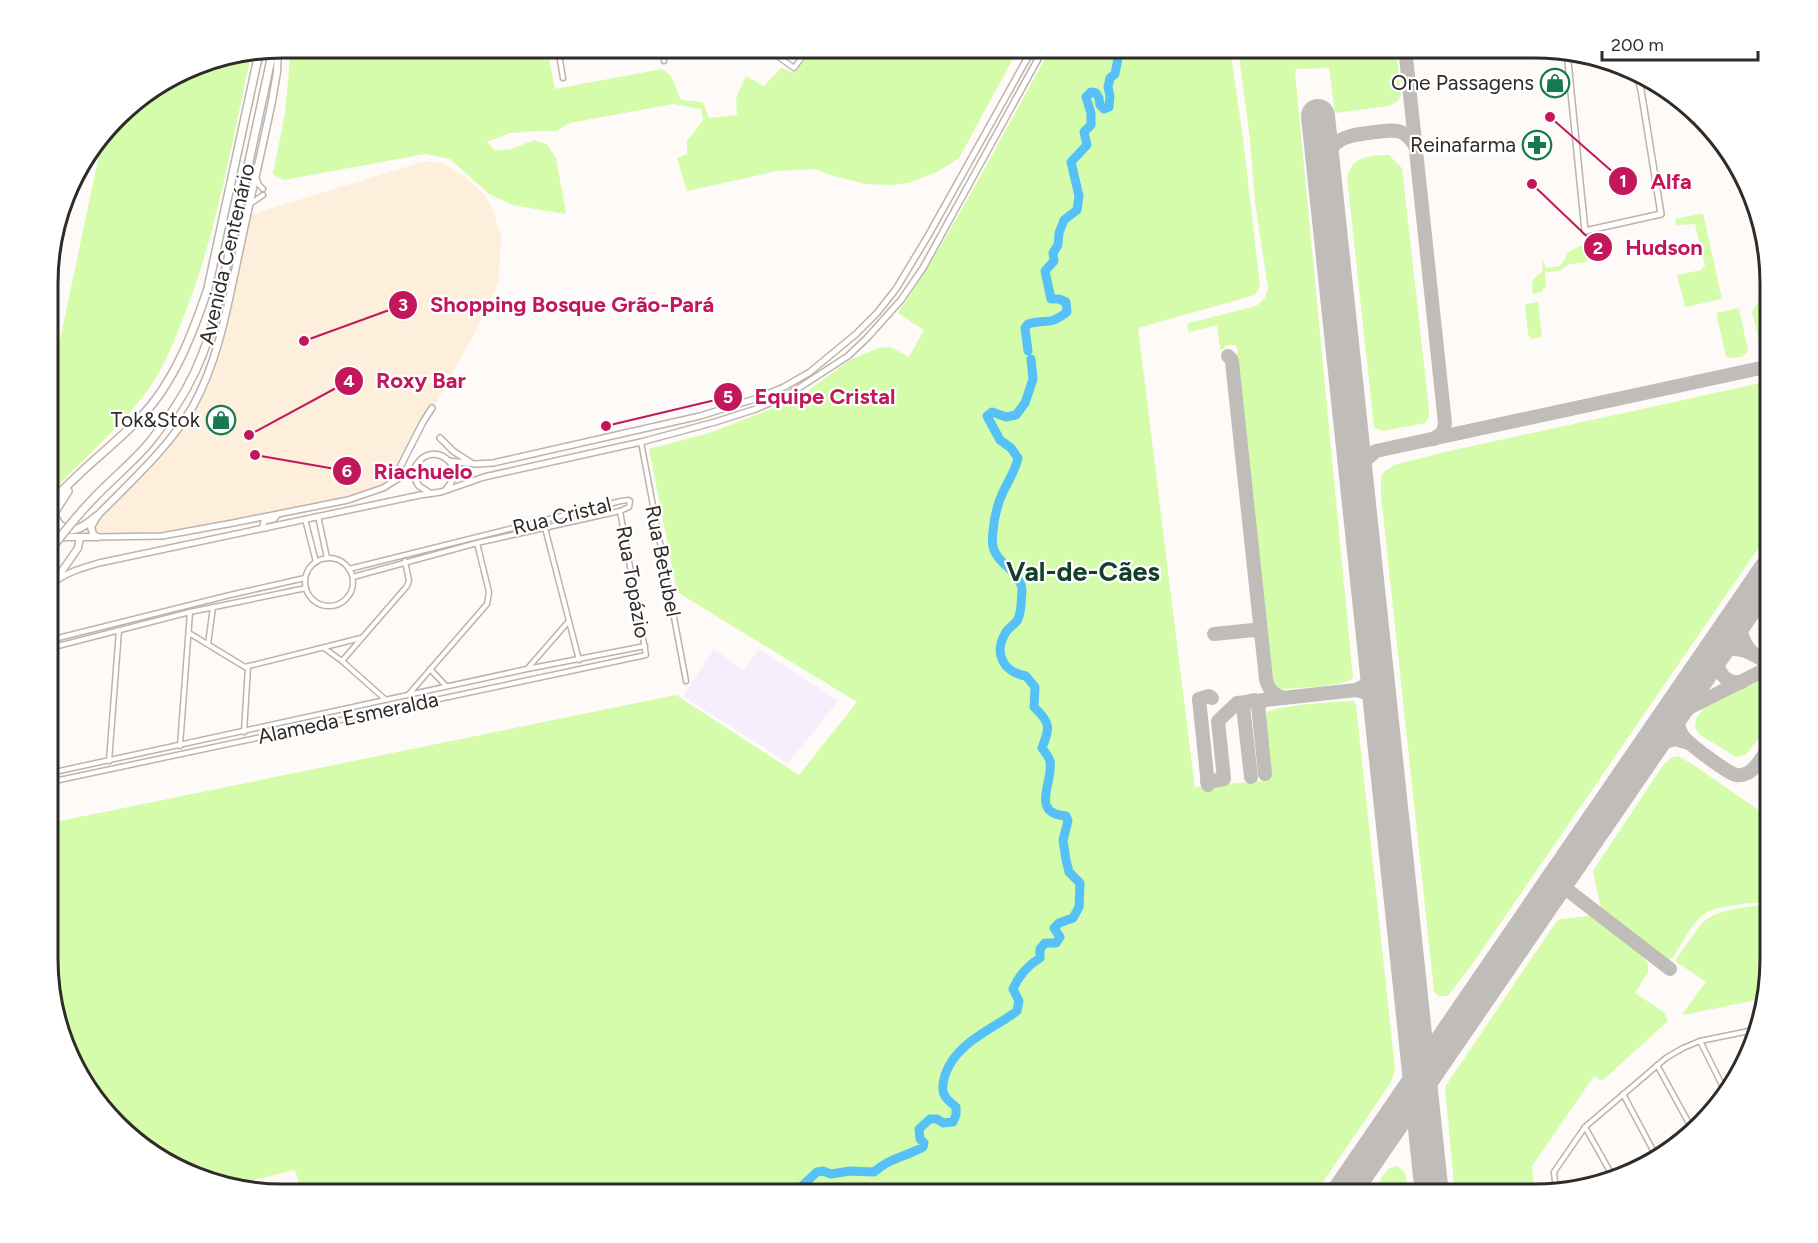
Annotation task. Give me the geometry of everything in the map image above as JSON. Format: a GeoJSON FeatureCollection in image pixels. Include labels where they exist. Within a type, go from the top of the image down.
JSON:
{"type":"FeatureCollection","features":[{"type":"Feature","properties":{"kind":"main road"},"geometry":{"type":"LineString","coordinates":[[58,522],[62,527],[73,530],[86,525],[97,516],[163,448],[192,406],[205,382],[229,303],[272,101],[278,58]]}},
{"type":"Feature","properties":{"kind":"main road","name":"Avenida Centenário"},"geometry":{"type":"LineString","coordinates":[[58,540],[93,498],[148,444],[175,409],[197,371],[213,327],[271,59]]}},
{"type":"Feature","properties":{"kind":"main road","name":"Avenida Centenário"},"geometry":{"type":"LineString","coordinates":[[58,496],[83,469],[128,430],[153,403],[198,320],[208,288],[258,60]]}},
{"type":"Feature","properties":{"kind":"main road"},"geometry":{"type":"LineString","coordinates":[[58,505],[83,469]]}},
{"type":"Feature","properties":{"kind":"main road"},"geometry":{"type":"LineString","coordinates":[[97,516],[91,527],[93,534],[97,537]]}},
{"type":"Feature","properties":{"kind":"main road"},"geometry":{"type":"LineString","coordinates":[[58,576],[78,548],[80,537]]}},
{"type":"Feature","properties":{"kind":"main road"},"geometry":{"type":"LineString","coordinates":[[58,538],[97,537]]}},
{"type":"Feature","properties":{"kind":"street"},"geometry":{"type":"LineString","coordinates":[[560,58],[563,78]]}},
{"type":"Feature","properties":{"kind":"street"},"geometry":{"type":"LineString","coordinates":[[780,58],[794,68],[802,58]]}},
{"type":"Feature","properties":{"kind":"street"},"geometry":{"type":"LineString","coordinates":[[449,461],[474,464],[493,463],[645,426],[700,416],[758,398],[810,372],[867,324],[896,289],[928,237],[1027,58]]}},
{"type":"Feature","properties":{"kind":"street"},"geometry":{"type":"LineString","coordinates":[[58,580],[99,562],[431,493],[436,494],[493,475],[641,442],[746,412],[788,395],[848,356],[901,300],[923,268],[1038,58]]}},
{"type":"Feature","properties":{"kind":"street"},"geometry":{"type":"LineString","coordinates":[[1568,61],[1585,231],[1661,214],[1639,85]]}},
{"type":"Feature","properties":{"kind":"street"},"geometry":{"type":"LineString","coordinates":[[256,177],[263,189]]}},
{"type":"Feature","properties":{"kind":"street"},"geometry":{"type":"LineString","coordinates":[[249,205],[263,195]]}},
{"type":"Feature","properties":{"kind":"street"},"geometry":{"type":"LineString","coordinates":[[394,481],[432,408]]}},
{"type":"Feature","properties":{"kind":"street"},"geometry":{"type":"LineString","coordinates":[[440,438],[453,451],[474,464]]}},
{"type":"Feature","properties":{"kind":"street","name":"Rua Betubel"},"geometry":{"type":"LineString","coordinates":[[641,442],[686,681]]}},
{"type":"Feature","properties":{"kind":"street"},"geometry":{"type":"LineString","coordinates":[[97,537],[162,536],[348,500],[374,492],[415,468],[423,458],[433,454],[443,456],[449,461],[454,471],[452,481],[446,490]]}},
{"type":"Feature","properties":{"kind":"street"},"geometry":{"type":"LineString","coordinates":[[415,468],[415,477],[419,486],[431,493]]}},
{"type":"Feature","properties":{"kind":"street","name":"Rua Cristal"},"geometry":{"type":"LineString","coordinates":[[349,569],[580,511],[630,501],[629,507],[620,511],[477,543],[353,577]]}},
{"type":"Feature","properties":{"kind":"street"},"geometry":{"type":"LineString","coordinates":[[580,511],[582,519]]}},
{"type":"Feature","properties":{"kind":"street","name":"Rua Topázio"},"geometry":{"type":"LineString","coordinates":[[620,511],[646,654]]}},
{"type":"Feature","properties":{"kind":"street"},"geometry":{"type":"LineString","coordinates":[[267,528],[263,526],[264,521],[274,519],[278,514]]}},
{"type":"Feature","properties":{"kind":"street"},"geometry":{"type":"LineString","coordinates":[[318,516],[327,558]]}},
{"type":"Feature","properties":{"kind":"street"},"geometry":{"type":"LineString","coordinates":[[305,519],[316,561]]}},
{"type":"Feature","properties":{"kind":"street"},"geometry":{"type":"LineString","coordinates":[[545,528],[579,660]]}},
{"type":"Feature","properties":{"kind":"street"},"geometry":{"type":"LineString","coordinates":[[408,696],[487,604],[489,592],[477,543]]}},
{"type":"Feature","properties":{"kind":"street"},"geometry":{"type":"LineString","coordinates":[[440,546],[441,552]]}},
{"type":"Feature","properties":{"kind":"street"},"geometry":{"type":"LineString","coordinates":[[327,558],[340,560],[353,577],[351,593],[339,604],[330,606],[322,605],[309,595],[305,578],[316,561],[327,558]]}},
{"type":"Feature","properties":{"kind":"street"},"geometry":{"type":"LineString","coordinates":[[342,661],[407,586],[409,581],[405,561]]}},
{"type":"Feature","properties":{"kind":"street"},"geometry":{"type":"LineString","coordinates":[[58,638],[305,578]]}},
{"type":"Feature","properties":{"kind":"street"},"geometry":{"type":"LineString","coordinates":[[58,646],[190,612],[306,588]]}},
{"type":"Feature","properties":{"kind":"street"},"geometry":{"type":"LineString","coordinates":[[230,595],[231,603]]}},
{"type":"Feature","properties":{"kind":"street"},"geometry":{"type":"LineString","coordinates":[[208,644],[213,607]]}},
{"type":"Feature","properties":{"kind":"street"},"geometry":{"type":"LineString","coordinates":[[180,746],[190,612]]}},
{"type":"Feature","properties":{"kind":"street"},"geometry":{"type":"LineString","coordinates":[[149,616],[150,623]]}},
{"type":"Feature","properties":{"kind":"street"},"geometry":{"type":"LineString","coordinates":[[528,669],[569,621]]}},
{"type":"Feature","properties":{"kind":"street"},"geometry":{"type":"LineString","coordinates":[[110,761],[119,630]]}},
{"type":"Feature","properties":{"kind":"street"},"geometry":{"type":"LineString","coordinates":[[81,633],[82,640]]}},
{"type":"Feature","properties":{"kind":"street"},"geometry":{"type":"LineString","coordinates":[[189,633],[241,667],[361,638]]}},
{"type":"Feature","properties":{"kind":"street","name":"Alameda Esmeralda"},"geometry":{"type":"LineString","coordinates":[[58,771],[447,686],[645,646]]}},
{"type":"Feature","properties":{"kind":"street"},"geometry":{"type":"LineString","coordinates":[[324,648],[387,700]]}},
{"type":"Feature","properties":{"kind":"street","name":"Alameda Esmeralda"},"geometry":{"type":"LineString","coordinates":[[58,780],[646,654]]}},
{"type":"Feature","properties":{"kind":"street"},"geometry":{"type":"LineString","coordinates":[[568,662],[570,671]]}},
{"type":"Feature","properties":{"kind":"street"},"geometry":{"type":"LineString","coordinates":[[244,732],[248,667]]}},
{"type":"Feature","properties":{"kind":"street"},"geometry":{"type":"LineString","coordinates":[[430,669],[447,686]]}},
{"type":"Feature","properties":{"kind":"street"},"geometry":{"type":"LineString","coordinates":[[456,685],[458,695]]}},
{"type":"Feature","properties":{"kind":"street"},"geometry":{"type":"LineString","coordinates":[[374,703],[377,712]]}},
{"type":"Feature","properties":{"kind":"street"},"geometry":{"type":"LineString","coordinates":[[275,725],[277,733]]}},
{"type":"Feature","properties":{"kind":"street"},"geometry":{"type":"LineString","coordinates":[[210,739],[210,747]]}},
{"type":"Feature","properties":{"kind":"street"},"geometry":{"type":"LineString","coordinates":[[142,754],[142,762]]}},
{"type":"Feature","properties":{"kind":"street"},"geometry":{"type":"LineString","coordinates":[[73,768],[73,777]]}},
{"type":"Feature","properties":{"kind":"street"},"geometry":{"type":"LineString","coordinates":[[1555,1184],[1554,1172],[1585,1127],[1657,1065],[1683,1048],[1700,1041],[1747,1031]]}},
{"type":"Feature","properties":{"kind":"street"},"geometry":{"type":"LineString","coordinates":[[1700,1041],[1721,1085]]}},
{"type":"Feature","properties":{"kind":"street"},"geometry":{"type":"LineString","coordinates":[[1657,1065],[1689,1123]]}},
{"type":"Feature","properties":{"kind":"street"},"geometry":{"type":"LineString","coordinates":[[1623,1094],[1651,1152]]}},
{"type":"Feature","properties":{"kind":"street"},"geometry":{"type":"LineString","coordinates":[[1585,1127],[1610,1172]]}},
{"type":"Feature","properties":{"kind":"shaded area"},"geometry":{"type":"Polygon","coordinates":[[[432,161],[442,163],[463,175],[484,194],[491,206],[501,235],[498,283],[485,314],[402,465],[392,478],[374,492],[162,538],[106,540],[99,537],[93,527],[95,520],[156,453],[192,407],[214,356],[246,216],[432,161]]]}},
{"type":"Feature","properties":{"kind":"shaded area"},"geometry":{"type":"Polygon","coordinates":[[[714,649],[744,670],[759,649],[838,701],[788,763],[683,696],[714,649]]]}},
{"type":"Feature","properties":{"kind":"green space"},"geometry":{"type":"Polygon","coordinates":[[[290,58],[549,58],[555,89],[662,69],[671,76],[681,100],[703,102],[709,118],[737,115],[736,98],[746,76],[764,86],[781,68],[795,73],[806,58],[1014,58],[959,158],[939,171],[912,182],[894,185],[865,184],[814,169],[777,171],[687,191],[677,158],[687,154],[687,141],[703,120],[701,109],[673,104],[570,123],[556,131],[510,133],[487,142],[495,151],[512,149],[534,140],[547,144],[556,158],[566,214],[512,205],[489,194],[450,159],[425,154],[284,180],[273,174],[285,113],[290,58]]]}},
{"type":"Feature","properties":{"kind":"green space"},"geometry":{"type":"Polygon","coordinates":[[[1045,58],[1231,58],[1260,286],[1255,295],[1138,328],[1195,789],[1196,787],[1268,780],[1262,728],[1264,715],[1269,712],[1290,706],[1331,702],[1354,701],[1356,705],[1395,1070],[1391,1082],[1321,1184],[299,1184],[295,1170],[254,1180],[254,1183],[211,1173],[184,1161],[159,1147],[124,1119],[89,1072],[70,1032],[66,1018],[60,989],[58,959],[58,821],[676,695],[799,775],[857,702],[677,592],[649,449],[709,433],[797,399],[850,360],[878,348],[890,347],[909,357],[924,330],[898,313],[958,215],[1045,58]]]}},
{"type":"Feature","properties":{"kind":"green space"},"geometry":{"type":"Polygon","coordinates":[[[1239,58],[1397,58],[1401,95],[1398,101],[1389,106],[1335,113],[1329,68],[1297,69],[1295,72],[1353,678],[1338,684],[1277,690],[1272,685],[1237,357],[1238,349],[1235,345],[1226,345],[1220,349],[1217,325],[1189,332],[1187,326],[1189,323],[1256,306],[1265,298],[1268,288],[1255,202],[1239,58]]]}},
{"type":"Feature","properties":{"kind":"green space"},"geometry":{"type":"Polygon","coordinates":[[[250,61],[212,229],[191,298],[175,340],[144,395],[58,486],[58,349],[99,155],[124,124],[159,96],[211,70],[250,61]]]}},
{"type":"Feature","properties":{"kind":"green space"},"geometry":{"type":"Polygon","coordinates":[[[1389,155],[1402,168],[1429,410],[1429,417],[1425,423],[1382,431],[1374,427],[1347,177],[1352,166],[1359,160],[1389,155]]]}},
{"type":"Feature","properties":{"kind":"green space"},"geometry":{"type":"Polygon","coordinates":[[[69,213],[60,260],[66,225],[69,213]]]}},
{"type":"Feature","properties":{"kind":"green space"},"geometry":{"type":"Polygon","coordinates":[[[1703,213],[1722,299],[1685,307],[1677,275],[1701,270],[1705,266],[1695,224],[1676,225],[1675,219],[1703,213]]]}},
{"type":"Feature","properties":{"kind":"green space"},"geometry":{"type":"Polygon","coordinates":[[[1582,245],[1585,247],[1587,262],[1570,264],[1559,271],[1545,272],[1546,288],[1533,294],[1532,281],[1543,272],[1543,260],[1546,268],[1559,266],[1568,252],[1582,245]]]}},
{"type":"Feature","properties":{"kind":"green space"},"geometry":{"type":"Polygon","coordinates":[[[1538,302],[1542,337],[1532,339],[1528,334],[1525,304],[1538,302]]]}},
{"type":"Feature","properties":{"kind":"green space"},"geometry":{"type":"Polygon","coordinates":[[[1760,302],[1760,345],[1752,312],[1757,303],[1760,302]]]}},
{"type":"Feature","properties":{"kind":"green space"},"geometry":{"type":"Polygon","coordinates":[[[1739,308],[1748,351],[1742,357],[1730,358],[1726,356],[1716,313],[1739,308]]]}},
{"type":"Feature","properties":{"kind":"green space"},"geometry":{"type":"Polygon","coordinates":[[[1760,383],[1760,546],[1473,963],[1448,996],[1438,996],[1434,991],[1381,495],[1381,477],[1394,465],[1760,383]]]}},
{"type":"Feature","properties":{"kind":"green space"},"geometry":{"type":"Polygon","coordinates":[[[1760,679],[1760,736],[1745,755],[1736,757],[1699,734],[1695,727],[1696,719],[1704,708],[1760,679]]]}},
{"type":"Feature","properties":{"kind":"green space"},"geometry":{"type":"Polygon","coordinates":[[[1678,756],[1692,764],[1760,811],[1760,902],[1727,906],[1704,914],[1673,957],[1668,960],[1601,909],[1593,871],[1664,764],[1678,756]]]}},
{"type":"Feature","properties":{"kind":"green space"},"geometry":{"type":"Polygon","coordinates":[[[1760,906],[1760,959],[1756,1000],[1684,1015],[1683,1013],[1706,982],[1675,961],[1706,920],[1716,914],[1760,906]]]}},
{"type":"Feature","properties":{"kind":"green space"},"geometry":{"type":"Polygon","coordinates":[[[1589,916],[1597,918],[1630,942],[1648,964],[1648,972],[1635,993],[1665,1013],[1668,1021],[1602,1081],[1594,1076],[1532,1166],[1534,1184],[1454,1184],[1445,1087],[1556,922],[1561,919],[1589,916]]]}},
{"type":"Feature","properties":{"kind":"green space"},"geometry":{"type":"Polygon","coordinates":[[[1395,1166],[1402,1170],[1407,1184],[1378,1184],[1388,1169],[1395,1166]]]}},
{"type":"Feature","properties":{"kind":"waterway"},"geometry":{"type":"LineString","coordinates":[[1028,351],[1025,328],[1028,324],[1051,321],[1067,312],[1066,302],[1051,299],[1045,271],[1054,261],[1053,253],[1058,245],[1059,233],[1064,220],[1077,210],[1079,196],[1071,162],[1087,145],[1084,132],[1091,125],[1091,113],[1086,97],[1091,92],[1096,93],[1100,105],[1104,109],[1109,107],[1108,87],[1110,78],[1115,74],[1118,58]]}},
{"type":"Feature","properties":{"kind":"waterway"},"geometry":{"type":"LineString","coordinates":[[804,1184],[817,1172],[823,1171],[831,1174],[850,1171],[874,1172],[923,1147],[924,1143],[920,1139],[919,1129],[930,1119],[937,1119],[943,1123],[953,1122],[956,1107],[945,1097],[943,1090],[945,1075],[950,1064],[966,1045],[1017,1011],[1019,1001],[1013,989],[1018,979],[1040,958],[1040,949],[1045,943],[1056,943],[1060,937],[1054,928],[1059,923],[1073,918],[1079,907],[1080,883],[1069,872],[1063,840],[1068,821],[1066,816],[1055,814],[1048,809],[1046,803],[1050,769],[1049,759],[1042,748],[1047,735],[1046,721],[1034,707],[1035,687],[1026,676],[1006,666],[1002,660],[1000,647],[1006,632],[1019,616],[1022,591],[1018,579],[1000,560],[993,548],[992,536],[997,506],[1018,458],[1011,448],[1000,440],[987,416],[992,412],[1006,417],[1016,415],[1025,403],[1033,379],[1031,359]]}},
{"type":"Feature","properties":{"kind":"taxiway"},"geometry":{"type":"LineString","coordinates":[[1406,58],[1445,423],[1443,432],[1434,439]]}},
{"type":"Feature","properties":{"kind":"taxiway"},"geometry":{"type":"LineString","coordinates":[[1323,168],[1335,144],[1357,135],[1397,131],[1407,136],[1416,147]]}},
{"type":"Feature","properties":{"kind":"taxiway"},"geometry":{"type":"LineString","coordinates":[[1228,356],[1232,362],[1266,679],[1272,692],[1284,698]]}},
{"type":"Feature","properties":{"kind":"taxiway"},"geometry":{"type":"LineString","coordinates":[[1356,476],[1364,461],[1376,451],[1760,368]]}},
{"type":"Feature","properties":{"kind":"taxiway"},"geometry":{"type":"LineString","coordinates":[[1740,614],[1742,635],[1746,645],[1753,653]]}},
{"type":"Feature","properties":{"kind":"taxiway"},"geometry":{"type":"LineString","coordinates":[[1214,634],[1258,630],[1261,635]]}},
{"type":"Feature","properties":{"kind":"taxiway"},"geometry":{"type":"LineString","coordinates":[[1716,650],[1739,649],[1760,658]]}},
{"type":"Feature","properties":{"kind":"taxiway"},"geometry":{"type":"LineString","coordinates":[[1715,652],[1717,664],[1725,678],[1742,682]]}},
{"type":"Feature","properties":{"kind":"taxiway"},"geometry":{"type":"LineString","coordinates":[[1207,782],[1224,779],[1218,721],[1237,703],[1356,690],[1369,681],[1375,666]]}},
{"type":"Feature","properties":{"kind":"taxiway"},"geometry":{"type":"LineString","coordinates":[[1666,722],[1673,716],[1760,672]]}},
{"type":"Feature","properties":{"kind":"taxiway"},"geometry":{"type":"LineString","coordinates":[[1356,690],[1370,696],[1380,708]]}},
{"type":"Feature","properties":{"kind":"taxiway"},"geometry":{"type":"LineString","coordinates":[[1208,785],[1199,699],[1209,696],[1212,698]]}},
{"type":"Feature","properties":{"kind":"taxiway"},"geometry":{"type":"LineString","coordinates":[[1251,777],[1243,706],[1246,702],[1254,700]]}},
{"type":"Feature","properties":{"kind":"taxiway"},"geometry":{"type":"LineString","coordinates":[[1264,700],[1258,705],[1265,774]]}},
{"type":"Feature","properties":{"kind":"taxiway"},"geometry":{"type":"LineString","coordinates":[[1681,700],[1678,718],[1683,736],[1717,764],[1739,775],[1749,772],[1760,760]]}},
{"type":"Feature","properties":{"kind":"taxiway"},"geometry":{"type":"LineString","coordinates":[[1649,747],[1675,739],[1689,743]]}},
{"type":"Feature","properties":{"kind":"taxiway"},"geometry":{"type":"LineString","coordinates":[[1557,882],[1670,969]]}},
{"type":"Feature","properties":{"kind":"runway"},"geometry":{"type":"LineString","coordinates":[[1318,116],[1431,1184]]}},
{"type":"Feature","properties":{"kind":"runway"},"geometry":{"type":"LineString","coordinates":[[1350,1184],[1760,586]]}},
{"type":"Feature","properties":{"kind":"place","name":"One Passagens"},"geometry":{"type":"Point","coordinates":[1555,83]}},
{"type":"Feature","properties":{"kind":"place","name":"Alfa"},"geometry":{"type":"Point","coordinates":[1550,117]}},
{"type":"Feature","properties":{"kind":"place","name":"Reinafarma"},"geometry":{"type":"Point","coordinates":[1537,145]}},
{"type":"Feature","properties":{"kind":"place","name":"Hudson"},"geometry":{"type":"Point","coordinates":[1532,184]}},
{"type":"Feature","properties":{"kind":"place","name":"Shopping Bosque Grão-Pará"},"geometry":{"type":"Point","coordinates":[304,341]}},
{"type":"Feature","properties":{"kind":"place","name":"Tok&Stok"},"geometry":{"type":"Point","coordinates":[221,420]}},
{"type":"Feature","properties":{"kind":"place","name":"Equipe Cristal"},"geometry":{"type":"Point","coordinates":[606,426]}},
{"type":"Feature","properties":{"kind":"place","name":"Roxy Bar"},"geometry":{"type":"Point","coordinates":[249,435]}},
{"type":"Feature","properties":{"kind":"place","name":"Riachuelo"},"geometry":{"type":"Point","coordinates":[255,455]}},
{"type":"Feature","properties":{"kind":"district","name":"Val-de-Cães"},"geometry":{"type":"Point","coordinates":[1083,572]}}]}
